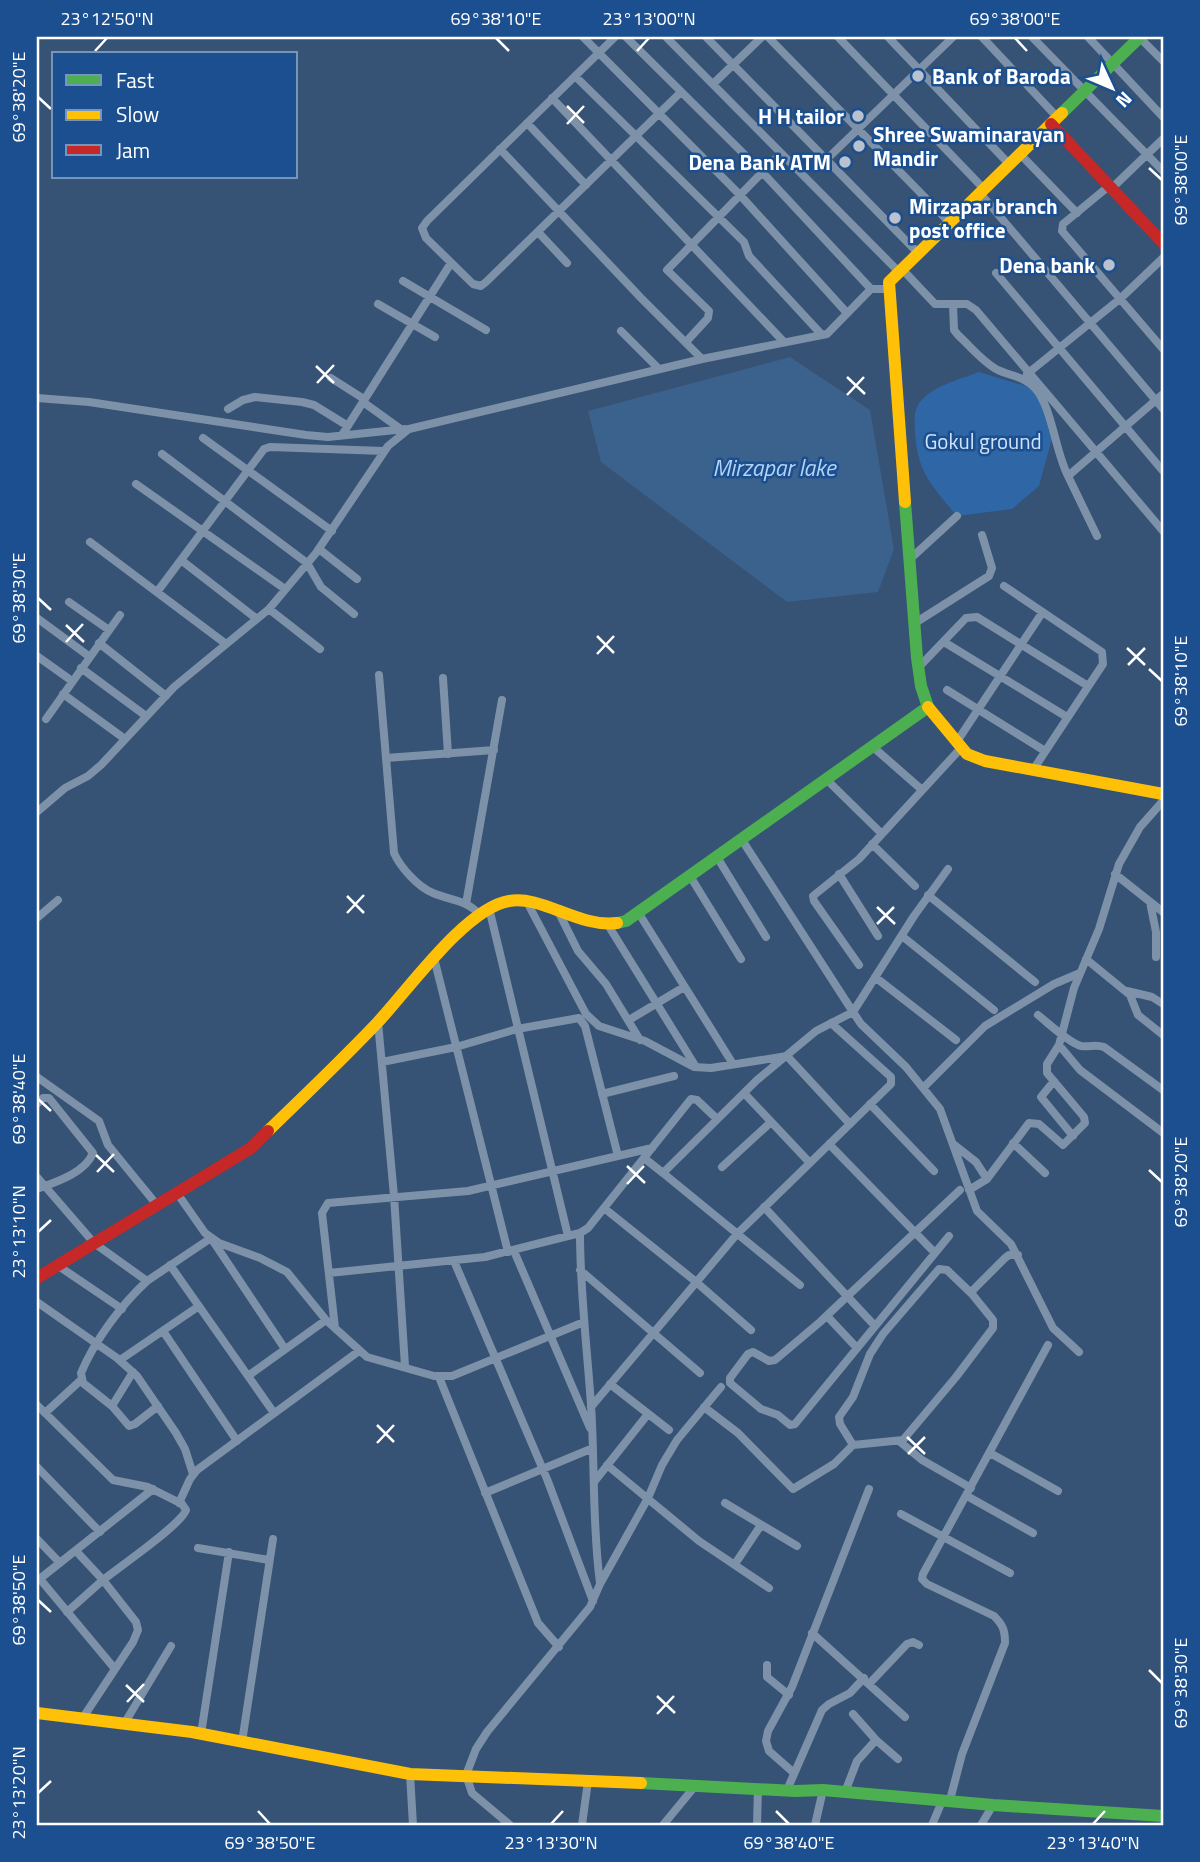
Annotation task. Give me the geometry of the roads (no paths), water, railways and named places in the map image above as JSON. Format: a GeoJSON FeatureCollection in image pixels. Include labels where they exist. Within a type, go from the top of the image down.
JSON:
{"type":"FeatureCollection","features":[{"type":"Feature","properties":{"kind":"street"},"geometry":{"type":"LineString","coordinates":[[583,37],[740,195],[847,313]]}},
{"type":"Feature","properties":{"kind":"street"},"geometry":{"type":"LineString","coordinates":[[615,37],[427,220],[422,228],[426,238],[473,284],[481,286],[681,92]]}},
{"type":"Feature","properties":{"kind":"street"},"geometry":{"type":"LineString","coordinates":[[626,37],[762,172],[871,289]]}},
{"type":"Feature","properties":{"kind":"street"},"geometry":{"type":"LineString","coordinates":[[666,37],[932,302],[939,305],[967,304],[976,310],[1042,398],[1059,457],[1097,536]]}},
{"type":"Feature","properties":{"kind":"street"},"geometry":{"type":"LineString","coordinates":[[706,37],[918,253]]}},
{"type":"Feature","properties":{"kind":"street"},"geometry":{"type":"LineString","coordinates":[[713,84],[762,37]]}},
{"type":"Feature","properties":{"kind":"street"},"geometry":{"type":"LineString","coordinates":[[768,37],[950,222]]}},
{"type":"Feature","properties":{"kind":"street"},"geometry":{"type":"LineString","coordinates":[[838,37],[982,191],[1090,323],[1160,397],[1163,409]]}},
{"type":"Feature","properties":{"kind":"street"},"geometry":{"type":"LineString","coordinates":[[888,37],[1009,164]]}},
{"type":"Feature","properties":{"kind":"street"},"geometry":{"type":"LineString","coordinates":[[827,159],[953,37]]}},
{"type":"Feature","properties":{"kind":"street"},"geometry":{"type":"LineString","coordinates":[[982,37],[1110,187],[1163,243]]}},
{"type":"Feature","properties":{"kind":"street"},"geometry":{"type":"LineString","coordinates":[[1032,37],[1163,171]]}},
{"type":"Feature","properties":{"kind":"street"},"geometry":{"type":"LineString","coordinates":[[1088,37],[1163,117]]}},
{"type":"Feature","properties":{"kind":"street"},"geometry":{"type":"LineString","coordinates":[[949,1236],[793,1425],[778,1415],[761,1409],[730,1383],[730,1378],[748,1354],[753,1352],[769,1361],[775,1360],[965,1190],[987,1179],[1027,1125],[1032,1122],[1039,1124],[1063,1145],[1085,1123],[1085,1119],[1047,1073],[1046,1067],[1059,1045],[1080,972],[1099,929],[1115,874],[1157,795],[985,761],[967,754],[928,707],[921,686],[918,663],[889,289],[890,282],[900,270],[1140,37],[1163,61]]}},
{"type":"Feature","properties":{"kind":"street"},"geometry":{"type":"LineString","coordinates":[[575,76],[746,244],[750,256],[822,335]]}},
{"type":"Feature","properties":{"kind":"street"},"geometry":{"type":"LineString","coordinates":[[552,98],[784,342]]}},
{"type":"Feature","properties":{"kind":"street"},"geometry":{"type":"LineString","coordinates":[[527,123],[586,186]]}},
{"type":"Feature","properties":{"kind":"street"},"geometry":{"type":"LineString","coordinates":[[1163,139],[1110,187],[1063,224],[1062,231],[1163,349]]}},
{"type":"Feature","properties":{"kind":"street"},"geometry":{"type":"LineString","coordinates":[[500,149],[702,359]]}},
{"type":"Feature","properties":{"kind":"street"},"geometry":{"type":"LineString","coordinates":[[686,342],[708,318],[709,311],[667,270],[781,153]]}},
{"type":"Feature","properties":{"kind":"street"},"geometry":{"type":"LineString","coordinates":[[1020,154],[1077,213]]}},
{"type":"Feature","properties":{"kind":"street"},"geometry":{"type":"LineString","coordinates":[[538,232],[567,263]]}},
{"type":"Feature","properties":{"kind":"street"},"geometry":{"type":"LineString","coordinates":[[1025,375],[1121,298],[1163,258]]}},
{"type":"Feature","properties":{"kind":"street"},"geometry":{"type":"LineString","coordinates":[[341,436],[451,263]]}},
{"type":"Feature","properties":{"kind":"street"},"geometry":{"type":"LineString","coordinates":[[996,273],[1163,471]]}},
{"type":"Feature","properties":{"kind":"street"},"geometry":{"type":"LineString","coordinates":[[403,281],[486,330]]}},
{"type":"Feature","properties":{"kind":"street"},"geometry":{"type":"LineString","coordinates":[[37,398],[89,402],[328,437],[405,429],[702,359],[822,335],[831,332],[871,289],[889,289]]}},
{"type":"Feature","properties":{"kind":"street"},"geometry":{"type":"LineString","coordinates":[[378,304],[435,337]]}},
{"type":"Feature","properties":{"kind":"street"},"geometry":{"type":"LineString","coordinates":[[953,304],[954,330],[958,335],[997,370],[1025,375],[1096,452],[1163,531]]}},
{"type":"Feature","properties":{"kind":"street"},"geometry":{"type":"LineString","coordinates":[[621,331],[659,369]]}},
{"type":"Feature","properties":{"kind":"street"},"geometry":{"type":"LineString","coordinates":[[331,378],[405,429]]}},
{"type":"Feature","properties":{"kind":"street"},"geometry":{"type":"LineString","coordinates":[[228,409],[255,397],[302,402],[314,405],[348,426]]}},
{"type":"Feature","properties":{"kind":"street"},"geometry":{"type":"LineString","coordinates":[[1068,476],[1160,397]]}},
{"type":"Feature","properties":{"kind":"street"},"geometry":{"type":"LineString","coordinates":[[37,812],[65,788],[88,776],[101,765],[166,696],[269,608],[319,549],[384,451],[405,429]]}},
{"type":"Feature","properties":{"kind":"street"},"geometry":{"type":"LineString","coordinates":[[203,438],[332,531]]}},
{"type":"Feature","properties":{"kind":"street"},"geometry":{"type":"LineString","coordinates":[[157,592],[267,447],[384,451]]}},
{"type":"Feature","properties":{"kind":"street"},"geometry":{"type":"LineString","coordinates":[[162,454],[307,563],[321,587],[354,614]]}},
{"type":"Feature","properties":{"kind":"street"},"geometry":{"type":"LineString","coordinates":[[136,484],[285,589]]}},
{"type":"Feature","properties":{"kind":"street"},"geometry":{"type":"LineString","coordinates":[[911,559],[957,516]]}},
{"type":"Feature","properties":{"kind":"street"},"geometry":{"type":"LineString","coordinates":[[915,623],[989,576],[992,568],[982,535]]}},
{"type":"Feature","properties":{"kind":"street"},"geometry":{"type":"LineString","coordinates":[[90,542],[226,644]]}},
{"type":"Feature","properties":{"kind":"street"},"geometry":{"type":"LineString","coordinates":[[319,549],[357,579]]}},
{"type":"Feature","properties":{"kind":"street"},"geometry":{"type":"LineString","coordinates":[[181,560],[257,619]]}},
{"type":"Feature","properties":{"kind":"street"},"geometry":{"type":"LineString","coordinates":[[1004,586],[1102,652],[1104,656],[1103,664],[1032,769]]}},
{"type":"Feature","properties":{"kind":"street"},"geometry":{"type":"LineString","coordinates":[[69,603],[109,630]]}},
{"type":"Feature","properties":{"kind":"street"},"geometry":{"type":"LineString","coordinates":[[269,608],[320,649]]}},
{"type":"Feature","properties":{"kind":"street"},"geometry":{"type":"LineString","coordinates":[[859,965],[814,901],[815,893],[859,859],[959,746],[978,710],[1042,613]]}},
{"type":"Feature","properties":{"kind":"street"},"geometry":{"type":"LineString","coordinates":[[46,719],[120,615]]}},
{"type":"Feature","properties":{"kind":"street"},"geometry":{"type":"LineString","coordinates":[[918,663],[944,642],[966,618],[972,616],[1088,686]]}},
{"type":"Feature","properties":{"kind":"street"},"geometry":{"type":"LineString","coordinates":[[37,618],[90,657]]}},
{"type":"Feature","properties":{"kind":"street"},"geometry":{"type":"LineString","coordinates":[[944,642],[1067,718]]}},
{"type":"Feature","properties":{"kind":"street"},"geometry":{"type":"LineString","coordinates":[[99,643],[166,696]]}},
{"type":"Feature","properties":{"kind":"street"},"geometry":{"type":"LineString","coordinates":[[37,656],[72,681]]}},
{"type":"Feature","properties":{"kind":"street"},"geometry":{"type":"LineString","coordinates":[[81,668],[146,716]]}},
{"type":"Feature","properties":{"kind":"street"},"geometry":{"type":"LineString","coordinates":[[379,675],[394,853],[398,861],[428,891],[484,911]]}},
{"type":"Feature","properties":{"kind":"street"},"geometry":{"type":"LineString","coordinates":[[443,678],[448,754]]}},
{"type":"Feature","properties":{"kind":"street"},"geometry":{"type":"LineString","coordinates":[[947,690],[1045,751]]}},
{"type":"Feature","properties":{"kind":"street"},"geometry":{"type":"LineString","coordinates":[[63,694],[125,739]]}},
{"type":"Feature","properties":{"kind":"street"},"geometry":{"type":"LineString","coordinates":[[467,904],[502,700]]}},
{"type":"Feature","properties":{"kind":"street"},"geometry":{"type":"LineString","coordinates":[[37,1278],[251,1148],[378,1022],[434,958],[484,911],[507,901],[526,901],[608,925],[626,921],[928,707]]}},
{"type":"Feature","properties":{"kind":"street"},"geometry":{"type":"LineString","coordinates":[[873,747],[921,789]]}},
{"type":"Feature","properties":{"kind":"street"},"geometry":{"type":"LineString","coordinates":[[386,758],[494,750]]}},
{"type":"Feature","properties":{"kind":"street"},"geometry":{"type":"LineString","coordinates":[[827,780],[881,833]]}},
{"type":"Feature","properties":{"kind":"street"},"geometry":{"type":"LineString","coordinates":[[742,840],[861,1024],[906,1068],[940,1110],[953,1144],[965,1190],[978,1213],[1012,1244],[1053,1328],[1079,1352]]}},
{"type":"Feature","properties":{"kind":"street"},"geometry":{"type":"LineString","coordinates":[[872,844],[915,886]]}},
{"type":"Feature","properties":{"kind":"street"},"geometry":{"type":"LineString","coordinates":[[717,857],[766,937]]}},
{"type":"Feature","properties":{"kind":"street"},"geometry":{"type":"LineString","coordinates":[[663,1173],[744,1093],[786,1056],[816,1031],[853,1012],[928,895],[948,869]]}},
{"type":"Feature","properties":{"kind":"street"},"geometry":{"type":"LineString","coordinates":[[839,874],[878,936]]}},
{"type":"Feature","properties":{"kind":"street"},"geometry":{"type":"LineString","coordinates":[[1115,874],[1163,912]]}},
{"type":"Feature","properties":{"kind":"street"},"geometry":{"type":"LineString","coordinates":[[690,876],[741,959]]}},
{"type":"Feature","properties":{"kind":"street"},"geometry":{"type":"LineString","coordinates":[[928,895],[1035,982]]}},
{"type":"Feature","properties":{"kind":"street"},"geometry":{"type":"LineString","coordinates":[[37,918],[58,901]]}},
{"type":"Feature","properties":{"kind":"street"},"geometry":{"type":"LineString","coordinates":[[526,901],[590,1019],[599,1026],[640,1040],[696,1067],[711,1068],[786,1056]]}},
{"type":"Feature","properties":{"kind":"street"},"geometry":{"type":"LineString","coordinates":[[1150,902],[1156,932],[1156,957]]}},
{"type":"Feature","properties":{"kind":"street"},"geometry":{"type":"LineString","coordinates":[[484,911],[517,1030],[568,1236]]}},
{"type":"Feature","properties":{"kind":"street"},"geometry":{"type":"LineString","coordinates":[[558,911],[578,951],[606,984],[640,1040]]}},
{"type":"Feature","properties":{"kind":"street"},"geometry":{"type":"LineString","coordinates":[[638,912],[733,1064]]}},
{"type":"Feature","properties":{"kind":"street"},"geometry":{"type":"LineString","coordinates":[[608,925],[696,1067]]}},
{"type":"Feature","properties":{"kind":"street"},"geometry":{"type":"LineString","coordinates":[[902,936],[994,1010]]}},
{"type":"Feature","properties":{"kind":"street"},"geometry":{"type":"LineString","coordinates":[[434,958],[511,1252],[592,1432]]}},
{"type":"Feature","properties":{"kind":"street"},"geometry":{"type":"LineString","coordinates":[[1086,959],[1130,995],[1138,1015],[1163,1035]]}},
{"type":"Feature","properties":{"kind":"street"},"geometry":{"type":"LineString","coordinates":[[923,1088],[985,1026],[1054,984],[1080,972]]}},
{"type":"Feature","properties":{"kind":"street"},"geometry":{"type":"LineString","coordinates":[[875,977],[956,1040]]}},
{"type":"Feature","properties":{"kind":"street"},"geometry":{"type":"LineString","coordinates":[[629,1020],[684,986]]}},
{"type":"Feature","properties":{"kind":"street"},"geometry":{"type":"LineString","coordinates":[[1124,990],[1152,997],[1163,1004]]}},
{"type":"Feature","properties":{"kind":"street"},"geometry":{"type":"LineString","coordinates":[[1038,1015],[1081,1046],[1097,1044],[1104,1047],[1163,1090]]}},
{"type":"Feature","properties":{"kind":"street"},"geometry":{"type":"LineString","coordinates":[[382,1062],[572,1018],[581,1019],[618,1156]]}},
{"type":"Feature","properties":{"kind":"street"},"geometry":{"type":"LineString","coordinates":[[378,1022],[394,1196],[405,1367]]}},
{"type":"Feature","properties":{"kind":"street"},"geometry":{"type":"LineString","coordinates":[[591,1407],[737,1234],[891,1084],[892,1079],[831,1023]]}},
{"type":"Feature","properties":{"kind":"street"},"geometry":{"type":"LineString","coordinates":[[1059,1045],[1080,1070],[1162,1132]]}},
{"type":"Feature","properties":{"kind":"street"},"geometry":{"type":"LineString","coordinates":[[786,1056],[850,1124]]}},
{"type":"Feature","properties":{"kind":"street"},"geometry":{"type":"LineString","coordinates":[[602,1094],[674,1076]]}},
{"type":"Feature","properties":{"kind":"street"},"geometry":{"type":"LineString","coordinates":[[37,1077],[99,1121],[108,1145],[157,1205]]}},
{"type":"Feature","properties":{"kind":"street"},"geometry":{"type":"LineString","coordinates":[[1054,1081],[1041,1097],[1073,1136]]}},
{"type":"Feature","properties":{"kind":"street"},"geometry":{"type":"LineString","coordinates":[[744,1093],[810,1163]]}},
{"type":"Feature","properties":{"kind":"street"},"geometry":{"type":"LineString","coordinates":[[37,1104],[43,1098],[49,1098],[93,1153],[86,1164],[67,1177],[41,1188]]}},
{"type":"Feature","properties":{"kind":"street"},"geometry":{"type":"LineString","coordinates":[[328,1273],[454,1261],[511,1252],[580,1233],[604,1208],[691,1099],[697,1100],[717,1119]]}},
{"type":"Feature","properties":{"kind":"street"},"geometry":{"type":"LineString","coordinates":[[870,1104],[934,1171]]}},
{"type":"Feature","properties":{"kind":"street"},"geometry":{"type":"LineString","coordinates":[[722,1167],[771,1122]]}},
{"type":"Feature","properties":{"kind":"street"},"geometry":{"type":"LineString","coordinates":[[1013,1143],[1045,1173]]}},
{"type":"Feature","properties":{"kind":"street"},"geometry":{"type":"LineString","coordinates":[[829,1144],[934,1253]]}},
{"type":"Feature","properties":{"kind":"street"},"geometry":{"type":"LineString","coordinates":[[953,1144],[976,1162],[987,1179]]}},
{"type":"Feature","properties":{"kind":"street"},"geometry":{"type":"LineString","coordinates":[[335,1328],[322,1213],[324,1206],[332,1201],[468,1191],[652,1148]]}},
{"type":"Feature","properties":{"kind":"street"},"geometry":{"type":"LineString","coordinates":[[644,1158],[800,1285]]}},
{"type":"Feature","properties":{"kind":"street"},"geometry":{"type":"LineString","coordinates":[[37,1177],[41,1188],[94,1243],[146,1281]]}},
{"type":"Feature","properties":{"kind":"street"},"geometry":{"type":"LineString","coordinates":[[177,1192],[285,1349]]}},
{"type":"Feature","properties":{"kind":"street"},"geometry":{"type":"LineString","coordinates":[[764,1207],[875,1326]]}},
{"type":"Feature","properties":{"kind":"street"},"geometry":{"type":"LineString","coordinates":[[604,1208],[751,1330]]}},
{"type":"Feature","properties":{"kind":"street"},"geometry":{"type":"LineString","coordinates":[[580,1233],[580,1270],[593,1448],[595,1545],[600,1584]]}},
{"type":"Feature","properties":{"kind":"street"},"geometry":{"type":"LineString","coordinates":[[44,1413],[81,1380],[83,1369],[97,1344],[146,1281],[211,1238]]}},
{"type":"Feature","properties":{"kind":"street"},"geometry":{"type":"LineString","coordinates":[[211,1238],[281,1268],[294,1279],[326,1320],[359,1351],[374,1360],[439,1377],[452,1376],[584,1322]]}},
{"type":"Feature","properties":{"kind":"street"},"geometry":{"type":"LineString","coordinates":[[972,1294],[1005,1258],[1018,1255]]}},
{"type":"Feature","properties":{"kind":"street"},"geometry":{"type":"LineString","coordinates":[[454,1261],[542,1468],[593,1601]]}},
{"type":"Feature","properties":{"kind":"street"},"geometry":{"type":"LineString","coordinates":[[57,1265],[122,1309]]}},
{"type":"Feature","properties":{"kind":"street"},"geometry":{"type":"LineString","coordinates":[[170,1265],[274,1413]]}},
{"type":"Feature","properties":{"kind":"street"},"geometry":{"type":"LineString","coordinates":[[704,1407],[738,1433],[793,1489],[834,1464],[853,1445],[905,1439],[993,1328],[993,1320],[972,1294],[947,1270],[939,1269],[883,1334],[870,1354],[853,1397],[839,1417],[840,1424],[853,1445]]}},
{"type":"Feature","properties":{"kind":"street"},"geometry":{"type":"LineString","coordinates":[[580,1270],[701,1373]]}},
{"type":"Feature","properties":{"kind":"street"},"geometry":{"type":"LineString","coordinates":[[37,1302],[120,1360],[133,1373],[185,1449],[193,1474]]}},
{"type":"Feature","properties":{"kind":"street"},"geometry":{"type":"LineString","coordinates":[[120,1360],[199,1306]]}},
{"type":"Feature","properties":{"kind":"street"},"geometry":{"type":"LineString","coordinates":[[827,1315],[857,1349]]}},
{"type":"Feature","properties":{"kind":"street"},"geometry":{"type":"LineString","coordinates":[[248,1376],[326,1320]]}},
{"type":"Feature","properties":{"kind":"street"},"geometry":{"type":"LineString","coordinates":[[163,1331],[237,1441]]}},
{"type":"Feature","properties":{"kind":"street"},"geometry":{"type":"LineString","coordinates":[[932,1825],[946,1800],[1005,1643],[1005,1632],[994,1616],[922,1579],[1048,1345]]}},
{"type":"Feature","properties":{"kind":"street"},"geometry":{"type":"LineString","coordinates":[[179,1503],[193,1474],[359,1351]]}},
{"type":"Feature","properties":{"kind":"street"},"geometry":{"type":"LineString","coordinates":[[112,1406],[133,1373]]}},
{"type":"Feature","properties":{"kind":"street"},"geometry":{"type":"LineString","coordinates":[[439,1377],[538,1623],[559,1647]]}},
{"type":"Feature","properties":{"kind":"street"},"geometry":{"type":"LineString","coordinates":[[81,1380],[112,1406],[129,1426],[158,1406]]}},
{"type":"Feature","properties":{"kind":"street"},"geometry":{"type":"LineString","coordinates":[[610,1384],[669,1430]]}},
{"type":"Feature","properties":{"kind":"street"},"geometry":{"type":"LineString","coordinates":[[510,1825],[472,1793],[466,1775],[476,1749],[487,1732],[585,1615],[677,1440],[722,1387]]}},
{"type":"Feature","properties":{"kind":"street"},"geometry":{"type":"LineString","coordinates":[[37,1405],[113,1480],[120,1483],[139,1483],[179,1503],[186,1510],[182,1517],[67,1612]]}},
{"type":"Feature","properties":{"kind":"street"},"geometry":{"type":"LineString","coordinates":[[593,1482],[648,1414]]}},
{"type":"Feature","properties":{"kind":"street"},"geometry":{"type":"LineString","coordinates":[[899,1441],[922,1460],[1033,1533]]}},
{"type":"Feature","properties":{"kind":"street"},"geometry":{"type":"LineString","coordinates":[[485,1493],[593,1448]]}},
{"type":"Feature","properties":{"kind":"street"},"geometry":{"type":"LineString","coordinates":[[990,1453],[1058,1491]]}},
{"type":"Feature","properties":{"kind":"street"},"geometry":{"type":"LineString","coordinates":[[607,1465],[699,1541],[769,1588]]}},
{"type":"Feature","properties":{"kind":"street"},"geometry":{"type":"LineString","coordinates":[[37,1467],[100,1532]]}},
{"type":"Feature","properties":{"kind":"street"},"geometry":{"type":"LineString","coordinates":[[115,1669],[38,1580],[153,1489]]}},
{"type":"Feature","properties":{"kind":"street"},"geometry":{"type":"LineString","coordinates":[[794,1773],[774,1757],[766,1741],[772,1721],[789,1695],[869,1489]]}},
{"type":"Feature","properties":{"kind":"street"},"geometry":{"type":"LineString","coordinates":[[725,1503],[797,1546]]}},
{"type":"Feature","properties":{"kind":"street"},"geometry":{"type":"LineString","coordinates":[[901,1514],[1010,1573]]}},
{"type":"Feature","properties":{"kind":"street"},"geometry":{"type":"LineString","coordinates":[[735,1564],[761,1525]]}},
{"type":"Feature","properties":{"kind":"street"},"geometry":{"type":"LineString","coordinates":[[37,1539],[60,1563]]}},
{"type":"Feature","properties":{"kind":"street"},"geometry":{"type":"LineString","coordinates":[[242,1742],[273,1539]]}},
{"type":"Feature","properties":{"kind":"street"},"geometry":{"type":"LineString","coordinates":[[198,1548],[269,1560]]}},
{"type":"Feature","properties":{"kind":"street"},"geometry":{"type":"LineString","coordinates":[[76,1551],[103,1580],[138,1626],[137,1635],[82,1719]]}},
{"type":"Feature","properties":{"kind":"street"},"geometry":{"type":"LineString","coordinates":[[201,1734],[229,1552]]}},
{"type":"Feature","properties":{"kind":"street"},"geometry":{"type":"LineString","coordinates":[[813,1633],[905,1717]]}},
{"type":"Feature","properties":{"kind":"street"},"geometry":{"type":"LineString","coordinates":[[788,1790],[822,1710],[867,1681],[907,1644],[913,1642],[919,1645]]}},
{"type":"Feature","properties":{"kind":"street"},"geometry":{"type":"LineString","coordinates":[[124,1724],[171,1646]]}},
{"type":"Feature","properties":{"kind":"street"},"geometry":{"type":"LineString","coordinates":[[766,1665],[767,1678],[789,1695]]}},
{"type":"Feature","properties":{"kind":"street"},"geometry":{"type":"LineString","coordinates":[[37,1713],[201,1734],[410,1774],[823,1790],[1163,1816]]}},
{"type":"Feature","properties":{"kind":"street"},"geometry":{"type":"LineString","coordinates":[[853,1714],[876,1740],[898,1759]]}},
{"type":"Feature","properties":{"kind":"street"},"geometry":{"type":"LineString","coordinates":[[845,1793],[857,1761],[876,1740]]}},
{"type":"Feature","properties":{"kind":"street"},"geometry":{"type":"LineString","coordinates":[[410,1774],[413,1825]]}},
{"type":"Feature","properties":{"kind":"street"},"geometry":{"type":"LineString","coordinates":[[582,1825],[588,1781]]}},
{"type":"Feature","properties":{"kind":"street"},"geometry":{"type":"LineString","coordinates":[[663,1825],[696,1784]]}},
{"type":"Feature","properties":{"kind":"street"},"geometry":{"type":"LineString","coordinates":[[757,1825],[758,1788]]}},
{"type":"Feature","properties":{"kind":"street"},"geometry":{"type":"LineString","coordinates":[[815,1825],[823,1790]]}},
{"type":"Feature","properties":{"kind":"street"},"geometry":{"type":"LineString","coordinates":[[981,1825],[993,1805]]}},
{"type":"Feature","properties":{"kind":"water","name":"Mirzapar lake"},"geometry":{"type":"Polygon","coordinates":[[[790,357],[870,410],[894,549],[878,592],[787,602],[601,462],[588,411],[790,357]]]}},
{"type":"Feature","properties":{"kind":"place","name":"Bank of Baroda"},"geometry":{"type":"Point","coordinates":[918,76]}},
{"type":"Feature","properties":{"kind":"place","name":"H H tailor"},"geometry":{"type":"Point","coordinates":[858,116]}},
{"type":"Feature","properties":{"kind":"place","name":"Shree Swaminarayan Mandir"},"geometry":{"type":"Point","coordinates":[859,146]}},
{"type":"Feature","properties":{"kind":"place","name":"Dena Bank ATM"},"geometry":{"type":"Point","coordinates":[845,162]}},
{"type":"Feature","properties":{"kind":"place","name":"Mirzapar branch post office"},"geometry":{"type":"Point","coordinates":[895,218]}},
{"type":"Feature","properties":{"kind":"place","name":"Dena bank"},"geometry":{"type":"Point","coordinates":[1109,265]}},
{"type":"Feature","properties":{"kind":"park label","name":"Gokul ground"},"geometry":{"type":"Point","coordinates":[983,441]}}]}
